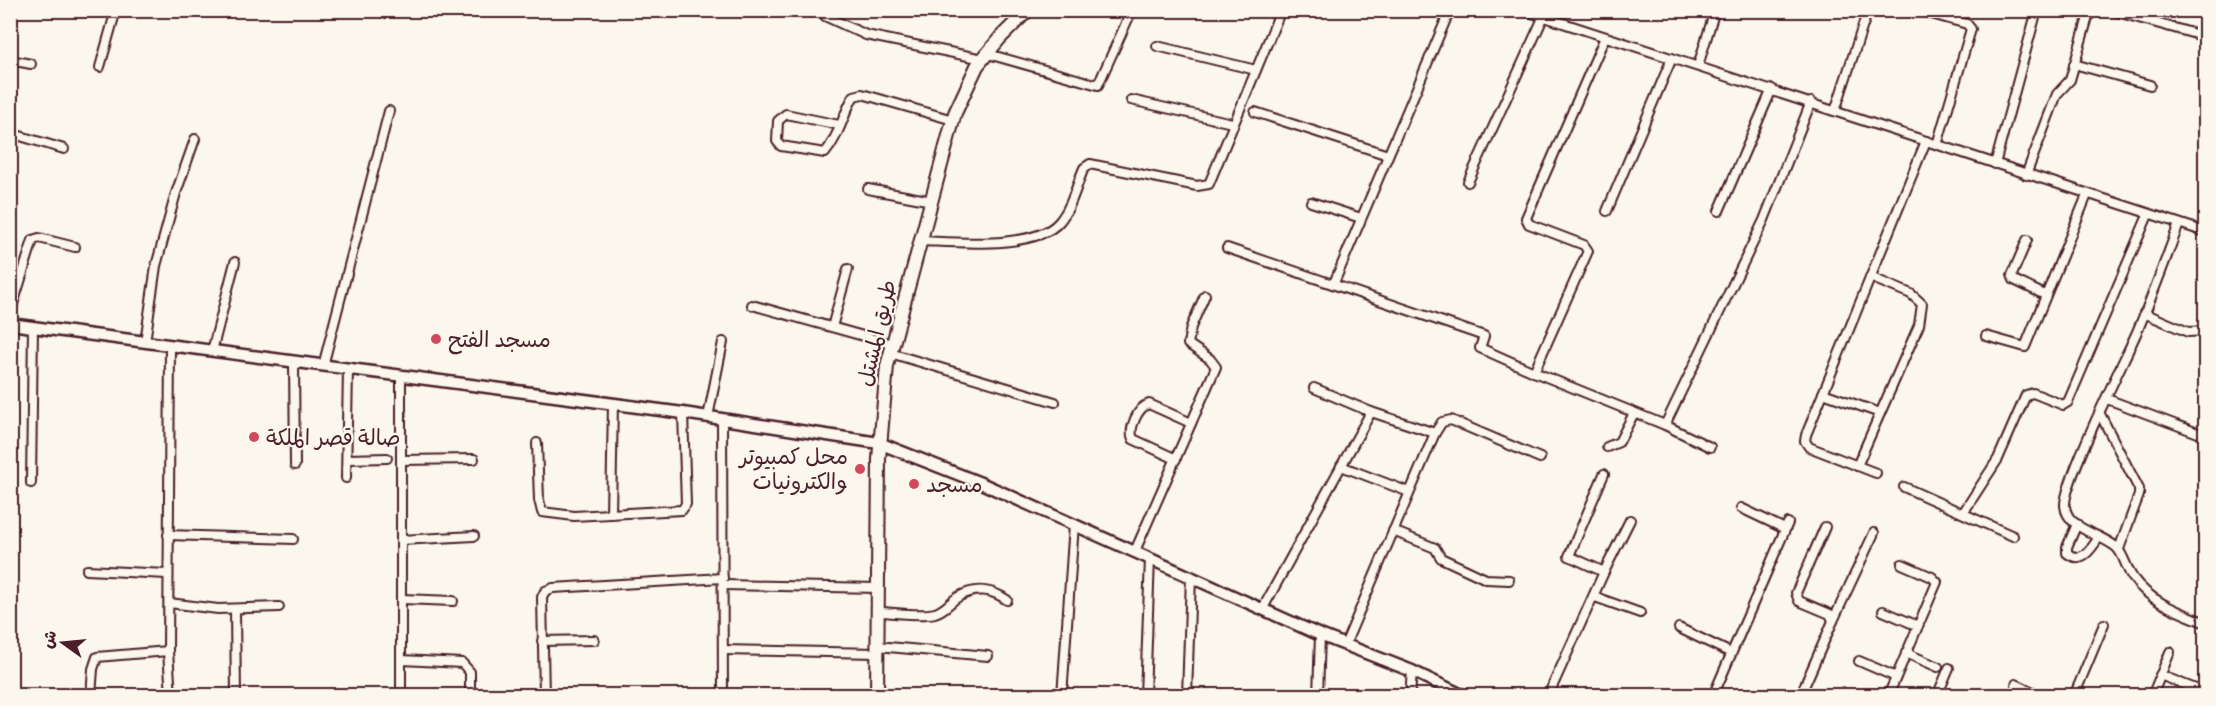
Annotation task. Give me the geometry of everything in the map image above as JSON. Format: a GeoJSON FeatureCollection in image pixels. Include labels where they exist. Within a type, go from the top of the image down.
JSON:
{"type":"FeatureCollection","features":[{"type":"Feature","properties":{"kind":"main road","name":"طريق المشتل"},"geometry":{"type":"LineString","coordinates":[[877,696],[879,443],[884,386],[891,348],[953,120],[965,87],[985,56],[1028,10]]}},
{"type":"Feature","properties":{"kind":"main road"},"geometry":{"type":"LineString","coordinates":[[10,324],[613,403],[879,443],[973,480],[1320,635],[1412,671],[1464,696]]}},
{"type":"Feature","properties":{"kind":"street"},"geometry":{"type":"LineString","coordinates":[[100,67],[116,10]]}},
{"type":"Feature","properties":{"kind":"street"},"geometry":{"type":"LineString","coordinates":[[825,16],[866,35],[985,56],[1098,85],[1132,10]]}},
{"type":"Feature","properties":{"kind":"street"},"geometry":{"type":"LineString","coordinates":[[921,241],[1012,242],[1057,225],[1069,208],[1084,168],[1090,164],[1205,186],[1212,180],[1232,123],[1281,10]]}},
{"type":"Feature","properties":{"kind":"street"},"geometry":{"type":"LineString","coordinates":[[1334,283],[1450,10]]}},
{"type":"Feature","properties":{"kind":"street"},"geometry":{"type":"LineString","coordinates":[[1522,10],[1772,89],[2026,175],[2205,232]]}},
{"type":"Feature","properties":{"kind":"street"},"geometry":{"type":"LineString","coordinates":[[1698,66],[1716,10]]}},
{"type":"Feature","properties":{"kind":"street"},"geometry":{"type":"LineString","coordinates":[[1835,111],[1868,10]]}},
{"type":"Feature","properties":{"kind":"street"},"geometry":{"type":"LineString","coordinates":[[1917,10],[1967,24],[1971,29],[1937,145]]}},
{"type":"Feature","properties":{"kind":"street"},"geometry":{"type":"LineString","coordinates":[[1995,164],[2037,10]]}},
{"type":"Feature","properties":{"kind":"street"},"geometry":{"type":"LineString","coordinates":[[2026,175],[2057,94],[2070,80],[2090,10]]}},
{"type":"Feature","properties":{"kind":"street"},"geometry":{"type":"LineString","coordinates":[[2110,10],[2205,37]]}},
{"type":"Feature","properties":{"kind":"street"},"geometry":{"type":"LineString","coordinates":[[1468,182],[1543,18]]}},
{"type":"Feature","properties":{"kind":"street"},"geometry":{"type":"LineString","coordinates":[[1534,372],[1588,251],[1584,245],[1529,224],[1526,218],[1605,37]]}},
{"type":"Feature","properties":{"kind":"street"},"geometry":{"type":"LineString","coordinates":[[1157,46],[1256,70]]}},
{"type":"Feature","properties":{"kind":"street"},"geometry":{"type":"LineString","coordinates":[[1607,212],[1672,58]]}},
{"type":"Feature","properties":{"kind":"street"},"geometry":{"type":"LineString","coordinates":[[10,60],[31,64]]}},
{"type":"Feature","properties":{"kind":"street"},"geometry":{"type":"LineString","coordinates":[[2074,64],[2150,86]]}},
{"type":"Feature","properties":{"kind":"street"},"geometry":{"type":"LineString","coordinates":[[1719,211],[1772,89]]}},
{"type":"Feature","properties":{"kind":"street"},"geometry":{"type":"LineString","coordinates":[[839,124],[786,114],[778,122],[777,141],[781,146],[825,153],[839,124],[845,120],[854,96],[862,94],[953,120]]}},
{"type":"Feature","properties":{"kind":"street"},"geometry":{"type":"LineString","coordinates":[[1131,100],[1232,123]]}},
{"type":"Feature","properties":{"kind":"street"},"geometry":{"type":"LineString","coordinates":[[1665,425],[1764,220],[1811,102]]}},
{"type":"Feature","properties":{"kind":"street"},"geometry":{"type":"LineString","coordinates":[[323,366],[389,111]]}},
{"type":"Feature","properties":{"kind":"street"},"geometry":{"type":"LineString","coordinates":[[1255,112],[1388,155]]}},
{"type":"Feature","properties":{"kind":"street"},"geometry":{"type":"LineString","coordinates":[[10,133],[64,149]]}},
{"type":"Feature","properties":{"kind":"street"},"geometry":{"type":"LineString","coordinates":[[145,342],[156,266],[176,193],[195,139]]}},
{"type":"Feature","properties":{"kind":"street"},"geometry":{"type":"LineString","coordinates":[[1876,473],[1809,447],[1805,441],[1869,277],[1926,141]]}},
{"type":"Feature","properties":{"kind":"street"},"geometry":{"type":"LineString","coordinates":[[868,189],[932,201]]}},
{"type":"Feature","properties":{"kind":"street"},"geometry":{"type":"LineString","coordinates":[[1986,336],[2025,347],[2087,195]]}},
{"type":"Feature","properties":{"kind":"street"},"geometry":{"type":"LineString","coordinates":[[1311,202],[1361,219]]}},
{"type":"Feature","properties":{"kind":"street"},"geometry":{"type":"LineString","coordinates":[[1963,513],[1998,459],[2026,395],[2033,393],[2063,405],[2068,402],[2148,215]]}},
{"type":"Feature","properties":{"kind":"street"},"geometry":{"type":"LineString","coordinates":[[2179,224],[2144,313],[2065,498],[2069,518],[2119,549],[2137,583],[2157,601],[2205,623]]}},
{"type":"Feature","properties":{"kind":"street"},"geometry":{"type":"LineString","coordinates":[[10,314],[33,240],[39,237],[75,247]]}},
{"type":"Feature","properties":{"kind":"street"},"geometry":{"type":"LineString","coordinates":[[2027,240],[2012,275],[2014,280],[2045,295]]}},
{"type":"Feature","properties":{"kind":"street"},"geometry":{"type":"LineString","coordinates":[[1227,248],[1484,336],[1480,348],[1665,425],[1710,447]]}},
{"type":"Feature","properties":{"kind":"street"},"geometry":{"type":"LineString","coordinates":[[212,351],[235,262]]}},
{"type":"Feature","properties":{"kind":"street"},"geometry":{"type":"LineString","coordinates":[[832,327],[848,269]]}},
{"type":"Feature","properties":{"kind":"street"},"geometry":{"type":"LineString","coordinates":[[1857,465],[1919,325],[1922,304],[1911,294],[1869,277]]}},
{"type":"Feature","properties":{"kind":"street"},"geometry":{"type":"LineString","coordinates":[[1135,551],[1216,368],[1210,359],[1188,344],[1191,327],[1205,295]]}},
{"type":"Feature","properties":{"kind":"street"},"geometry":{"type":"LineString","coordinates":[[752,305],[832,327],[1055,402]]}},
{"type":"Feature","properties":{"kind":"street"},"geometry":{"type":"LineString","coordinates":[[2144,313],[2188,332],[2205,331]]}},
{"type":"Feature","properties":{"kind":"street"},"geometry":{"type":"LineString","coordinates":[[32,483],[33,327]]}},
{"type":"Feature","properties":{"kind":"street"},"geometry":{"type":"LineString","coordinates":[[708,417],[723,342]]}},
{"type":"Feature","properties":{"kind":"street"},"geometry":{"type":"LineString","coordinates":[[170,345],[167,574],[171,696]]}},
{"type":"Feature","properties":{"kind":"street"},"geometry":{"type":"LineString","coordinates":[[294,363],[295,465]]}},
{"type":"Feature","properties":{"kind":"street"},"geometry":{"type":"LineString","coordinates":[[346,478],[348,370]]}},
{"type":"Feature","properties":{"kind":"street"},"geometry":{"type":"LineString","coordinates":[[401,376],[401,696]]}},
{"type":"Feature","properties":{"kind":"street"},"geometry":{"type":"LineString","coordinates":[[1314,388],[1371,412],[1435,433]]}},
{"type":"Feature","properties":{"kind":"street"},"geometry":{"type":"LineString","coordinates":[[1823,393],[1880,413]]}},
{"type":"Feature","properties":{"kind":"street"},"geometry":{"type":"LineString","coordinates":[[2107,399],[2205,436]]}},
{"type":"Feature","properties":{"kind":"street"},"geometry":{"type":"LineString","coordinates":[[611,514],[613,403]]}},
{"type":"Feature","properties":{"kind":"street"},"geometry":{"type":"LineString","coordinates":[[1176,459],[1132,440],[1131,430],[1144,404],[1191,423]]}},
{"type":"Feature","properties":{"kind":"street"},"geometry":{"type":"LineString","coordinates":[[1263,608],[1371,412]]}},
{"type":"Feature","properties":{"kind":"street"},"geometry":{"type":"LineString","coordinates":[[537,443],[539,500],[542,512],[574,516],[677,511],[686,507],[683,413]]}},
{"type":"Feature","properties":{"kind":"street"},"geometry":{"type":"LineString","coordinates":[[1607,447],[1619,442],[1634,413]]}},
{"type":"Feature","properties":{"kind":"street"},"geometry":{"type":"LineString","coordinates":[[2100,414],[2139,489],[2119,549]]}},
{"type":"Feature","properties":{"kind":"street"},"geometry":{"type":"LineString","coordinates":[[722,419],[723,696]]}},
{"type":"Feature","properties":{"kind":"street"},"geometry":{"type":"LineString","coordinates":[[1345,645],[1409,492],[1442,422],[1451,420],[1540,458]]}},
{"type":"Feature","properties":{"kind":"street"},"geometry":{"type":"LineString","coordinates":[[347,459],[387,458]]}},
{"type":"Feature","properties":{"kind":"street"},"geometry":{"type":"LineString","coordinates":[[401,460],[474,459]]}},
{"type":"Feature","properties":{"kind":"street"},"geometry":{"type":"LineString","coordinates":[[1341,466],[1409,492]]}},
{"type":"Feature","properties":{"kind":"street"},"geometry":{"type":"LineString","coordinates":[[1604,474],[1569,556],[1604,572]]}},
{"type":"Feature","properties":{"kind":"street"},"geometry":{"type":"LineString","coordinates":[[1904,487],[2013,536]]}},
{"type":"Feature","properties":{"kind":"street"},"geometry":{"type":"LineString","coordinates":[[1713,696],[1787,526],[1741,508]]}},
{"type":"Feature","properties":{"kind":"street"},"geometry":{"type":"LineString","coordinates":[[1548,696],[1630,520]]}},
{"type":"Feature","properties":{"kind":"street"},"geometry":{"type":"LineString","coordinates":[[1062,696],[1074,524]]}},
{"type":"Feature","properties":{"kind":"street"},"geometry":{"type":"LineString","coordinates":[[2077,524],[2067,547],[2067,553],[2071,556],[2079,557],[2088,554],[2099,537]]}},
{"type":"Feature","properties":{"kind":"street"},"geometry":{"type":"LineString","coordinates":[[1825,527],[1796,593],[1799,601],[1830,614],[1833,621]]}},
{"type":"Feature","properties":{"kind":"street"},"geometry":{"type":"LineString","coordinates":[[1393,531],[1435,548],[1441,558],[1486,579],[1509,580]]}},
{"type":"Feature","properties":{"kind":"street"},"geometry":{"type":"LineString","coordinates":[[1800,696],[1874,533]]}},
{"type":"Feature","properties":{"kind":"street"},"geometry":{"type":"LineString","coordinates":[[168,535],[293,539]]}},
{"type":"Feature","properties":{"kind":"street"},"geometry":{"type":"LineString","coordinates":[[401,540],[474,536]]}},
{"type":"Feature","properties":{"kind":"street"},"geometry":{"type":"LineString","coordinates":[[1145,696],[1150,558]]}},
{"type":"Feature","properties":{"kind":"street"},"geometry":{"type":"LineString","coordinates":[[1888,696],[1937,582],[1932,577],[1902,564]]}},
{"type":"Feature","properties":{"kind":"street"},"geometry":{"type":"LineString","coordinates":[[87,570],[167,574]]}},
{"type":"Feature","properties":{"kind":"street"},"geometry":{"type":"LineString","coordinates":[[1186,696],[1191,576]]}},
{"type":"Feature","properties":{"kind":"street"},"geometry":{"type":"LineString","coordinates":[[544,696],[542,597],[549,590],[723,582],[878,588]]}},
{"type":"Feature","properties":{"kind":"street"},"geometry":{"type":"LineString","coordinates":[[878,612],[933,613],[942,610],[958,597],[979,590],[994,592],[1007,600]]}},
{"type":"Feature","properties":{"kind":"street"},"geometry":{"type":"LineString","coordinates":[[1595,597],[1640,613]]}},
{"type":"Feature","properties":{"kind":"street"},"geometry":{"type":"LineString","coordinates":[[402,599],[453,601]]}},
{"type":"Feature","properties":{"kind":"street"},"geometry":{"type":"LineString","coordinates":[[169,603],[236,610],[279,607]]}},
{"type":"Feature","properties":{"kind":"street"},"geometry":{"type":"LineString","coordinates":[[236,610],[236,696]]}},
{"type":"Feature","properties":{"kind":"street"},"geometry":{"type":"LineString","coordinates":[[1883,611],[1918,626]]}},
{"type":"Feature","properties":{"kind":"street"},"geometry":{"type":"LineString","coordinates":[[2074,696],[2104,624]]}},
{"type":"Feature","properties":{"kind":"street"},"geometry":{"type":"LineString","coordinates":[[1679,628],[1731,652]]}},
{"type":"Feature","properties":{"kind":"street"},"geometry":{"type":"LineString","coordinates":[[1318,696],[1320,635]]}},
{"type":"Feature","properties":{"kind":"street"},"geometry":{"type":"LineString","coordinates":[[542,641],[594,640]]}},
{"type":"Feature","properties":{"kind":"street"},"geometry":{"type":"LineString","coordinates":[[723,650],[877,650],[988,656]]}},
{"type":"Feature","properties":{"kind":"street"},"geometry":{"type":"LineString","coordinates":[[91,696],[93,669],[97,657],[168,651]]}},
{"type":"Feature","properties":{"kind":"street"},"geometry":{"type":"LineString","coordinates":[[2151,696],[2170,652]]}},
{"type":"Feature","properties":{"kind":"street"},"geometry":{"type":"LineString","coordinates":[[1906,653],[1938,667]]}},
{"type":"Feature","properties":{"kind":"street"},"geometry":{"type":"LineString","coordinates":[[402,660],[462,663],[470,672],[470,696]]}},
{"type":"Feature","properties":{"kind":"street"},"geometry":{"type":"LineString","coordinates":[[1859,661],[1896,677]]}},
{"type":"Feature","properties":{"kind":"street"},"geometry":{"type":"LineString","coordinates":[[1937,696],[1949,668]]}},
{"type":"Feature","properties":{"kind":"street"},"geometry":{"type":"LineString","coordinates":[[1410,696],[1412,671]]}},
{"type":"Feature","properties":{"kind":"street"},"geometry":{"type":"LineString","coordinates":[[2160,675],[2205,693]]}},
{"type":"Feature","properties":{"kind":"street"},"geometry":{"type":"LineString","coordinates":[[2016,684],[2041,696]]}},
{"type":"Feature","properties":{"kind":"place","name":"مسجد الفتح"},"geometry":{"type":"Point","coordinates":[436,339]}},
{"type":"Feature","properties":{"kind":"place","name":"صالة قصر الملكة"},"geometry":{"type":"Point","coordinates":[254,437]}},
{"type":"Feature","properties":{"kind":"place","name":"محل كمبيوتر والكترونيات"},"geometry":{"type":"Point","coordinates":[860,469]}},
{"type":"Feature","properties":{"kind":"place","name":"مسجد"},"geometry":{"type":"Point","coordinates":[914,484]}}]}
